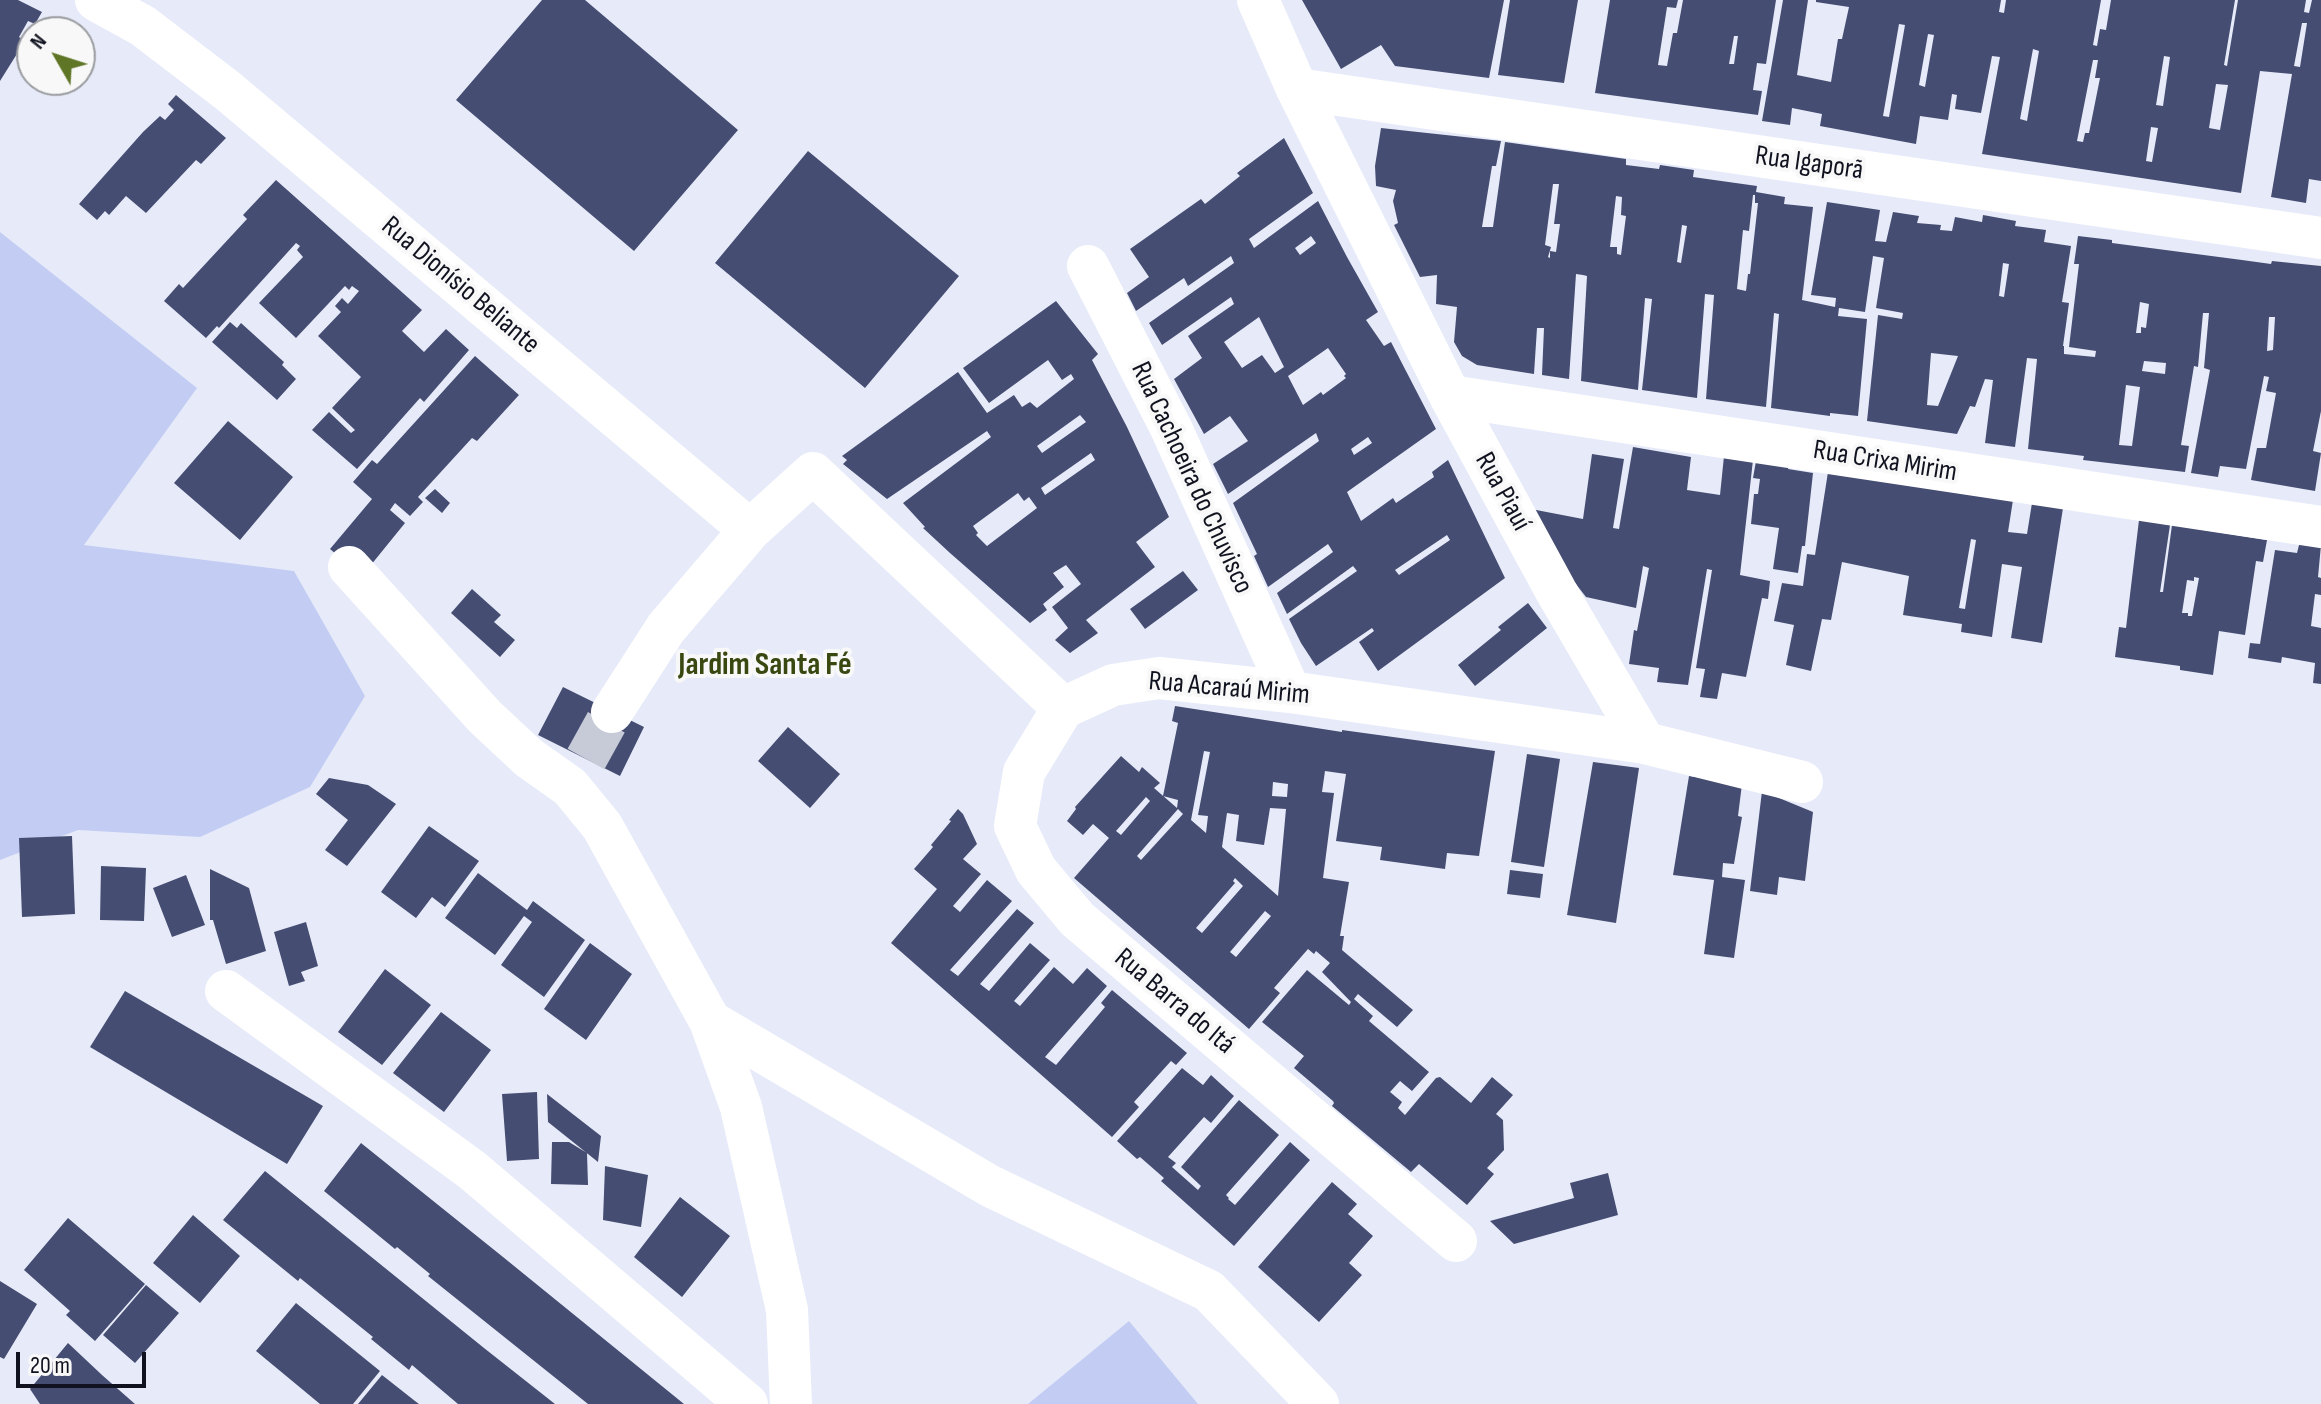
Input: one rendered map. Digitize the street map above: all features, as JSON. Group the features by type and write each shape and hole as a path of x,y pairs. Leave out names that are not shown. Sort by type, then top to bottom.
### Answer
{"street":[{"name":"Rua Dionísio Beliante","path":"96,0 143,26 228,91 750,530"},
{"name":"Rua Piauí","path":"1258,0 1297,89 1450,396 1556,591 1645,743"},
{"name":"Rua Igaporã","path":"1297,89 2321,238"},
{"name":"Rua Cachoeira do Chuvisco","path":"1088,266 1171,428 1290,692"},
{"name":"Rua Crixa Mirim","path":"1450,396 2321,527"},
{"path":"612,712 666,628 750,530 813,473 1063,708"},
{"path":"349,567 485,717 529,758 578,773 602,826 710,1021 741,1107 787,1310 791,1404"},
{"name":"Rua Acaraú Mirim","path":"1063,708 1113,685 1159,678 1290,692 1645,743"},
{"name":"Rua Barra do Itá","path":"1063,708 1024,772 1015,826 1036,870 1077,919 1456,1241"},
{"path":"1645,743 1802,782"},
{"path":"226,991 472,1170 747,1404"},
{"path":"710,1021 990,1186 1209,1291 1318,1404"}],"shaded area":[{"path":"0,232 197,388 84,545 294,571 365,696 310,787 200,837 78,830 0,860"},
{"path":"1129,1321 1198,1404 1028,1404"}],"building":[{"path":"0,0 18,0 42,12 40,16 16,16 16,55 0,81"},
{"path":"542,0 585,0 738,130 634,251 456,100"},
{"path":"1302,0 1504,0 1489,78 1395,66 1381,45 1341,69"},
{"path":"1510,0 1578,0 1564,83 1498,75"},
{"path":"1610,0 1678,0 1676,8 1667,7 1658,65 1667,66 1683,0 1776,0 1766,64 1757,63 1753,90 1762,91 1758,115 1595,93","holes":["1734,36 1738,36 1734,64 1729,64"]},
{"path":"1783,0 1808,0 1797,75 1831,82 1838,39 1842,39 1849,7 1816,0 2001,0 1999,12 2004,13 2006,0 2101,0 2093,45 2097,46 2100,29 2106,30 2111,0 2235,0 2224,65 2227,66 2238,0 2306,0 2304,12 2309,13 2312,0 2321,0 2321,181 2309,179 2306,203 2271,197 2292,74 2260,71 2241,193 1982,154 2000,57 1992,56 1981,113 1955,109 1957,95 1952,94 1948,120 1920,116 1916,144 1820,126 1822,114 1792,108 1790,125 1762,121","holes":["2302,23 2307,23 2300,67 2294,66","1899,24 1905,25 1889,117 1883,116","1928,34 1934,35 1925,87 1919,85","2033,49 2039,51 2027,121 2020,119","2164,56 2170,57 2163,106 2156,105","2093,60 2098,60 2095,78 2100,78 2089,133 2085,133 2083,142 2077,141","2216,84 2228,85 2220,130 2209,128","2151,127 2158,128 2152,162 2146,161"]},
{"path":"176,95 226,138 201,164 196,160 146,213 126,196 109,215 105,211 97,220 79,204 143,132 160,116 165,120 174,110 168,104"},
{"path":"1381,128 1501,141 1496,166 1492,166 1482,227 1493,227 1505,142 1626,159 1626,165 1659,169 1660,165 1694,170 1693,177 1757,186 1756,192 1785,197 1784,204 1813,207 1802,300 1835,307 1836,298 1811,295 1827,202 1880,210 1875,241 1886,242 1893,212 1919,216 1917,223 1941,225 1940,230 1952,231 1955,217 1982,222 1983,215 2016,221 2015,226 2046,230 2044,242 2071,246 2062,302 2069,303 2064,354 2095,357 2096,351 2069,347 2079,264 2074,264 2078,236 2271,264 2272,261 2321,266 2321,411 2313,451 2321,453 2315,491 2251,480 2257,448 2266,448 2276,393 2266,391 2269,377 2264,376 2246,469 2220,466 2218,477 2191,473 2210,370 2204,368 2209,313 2203,313 2198,367 2194,366 2181,445 2189,446 2185,472 2083,460 2084,456 2028,449 2037,359 2027,358 2015,447 1985,443 1993,380 1985,379 1975,407 1970,406 1957,434 1867,421 1878,315 1902,319 1903,313 1876,308 1884,258 1873,256 1865,312 1839,308 1838,316 1867,319 1858,416 1830,413 1830,416 1771,408 1779,314 1774,313 1766,407 1706,399 1714,295 1705,294 1697,398 1642,390 1652,299 1645,298 1638,390 1581,381 1587,276 1576,274 1569,379 1542,375 1544,328 1537,328 1534,374 1477,365 1462,356 1454,342 1457,307 1436,304 1437,275 1420,277 1394,225 1398,223 1393,201 1396,190 1376,186 1375,166","holes":["1553,184 1559,184 1554,224 1560,224 1556,252 1550,251 1550,258 1548,257 1551,247 1545,245","1755,195 1755,203 1758,203 1746,291 1737,289 1743,230 1749,231","1616,196 1622,197 1621,215 1626,216 1621,255 1617,254 1617,247 1610,247","1682,225 1687,226 1681,263 1677,262","2003,263 2009,264 2004,297 1999,296","2140,302 2149,304 2146,328 2141,327 2141,333 2136,333","2269,317 2275,317 2273,350 2267,351","1931,353 1958,356 1938,406 1927,405","2144,361 2166,363 2165,374 2142,371","2126,385 2140,387 2132,446 2119,445"]},
{"path":"1284,138 1313,193 1249,239 1254,248 1318,201 1378,312 1366,320 1384,346 1391,342 1436,429 1347,492 1361,521 1393,498 1396,503 1434,477 1432,472 1448,460 1505,578 1378,671 1359,642 1374,631 1372,628 1316,666 1289,619 1357,571 1353,566 1287,614 1277,593 1333,552 1328,544 1268,587 1254,556 1257,554 1233,503 1319,441 1316,433 1228,494 1213,464 1248,441 1230,416 1204,434 1174,379 1202,358 1188,336 1234,304 1231,297 1162,345 1149,323 1234,263 1231,256 1188,286 1184,278 1136,311 1127,293 1149,277 1130,249 1201,199 1205,204 1240,176 1237,173","holes":["1311,236 1316,243 1300,255 1295,248","1259,317 1284,367 1275,373 1262,355 1242,368 1224,342","1328,348 1346,374 1346,378 1323,395 1321,392 1303,405 1288,376","1368,437 1372,443 1354,455 1351,449","1447,535 1450,540 1399,575 1395,570"]},
{"path":"808,151 959,276 865,388 715,263"},
{"path":"276,180 422,310 402,331 424,352 446,329 469,350 424,402 420,398 357,469 312,430 329,412 351,433 355,430 332,408 361,377 318,336 341,312 335,306 342,298 348,304 359,291 352,286 349,290 345,286 296,338 259,303 303,257 296,243 219,328 217,326 206,338 164,301 179,284 183,288 247,219 243,215"},
{"path":"1056,301 1098,354 1092,360 1169,517 1136,542 1155,567 1086,620 1098,633 1070,653 1055,640 1068,628 1052,607 1081,584 1066,565 1053,573 1064,587 1043,604 1047,610 1030,623 923,528 903,503 991,437 987,431 887,499 843,464 847,460 842,456 958,372 987,413 1014,395 1022,407 1030,402 1037,408 1074,379 1071,374 1062,380 1048,360 989,403 963,368","holes":["1080,415 1086,422 1042,453 1037,446","1091,453 1095,460 1045,495 1041,488","1018,493 1024,501 1029,497 1037,508 987,546 976,535 978,533 973,526"]},
{"path":"230,322 237,328 241,323 284,362 282,365 296,379 277,400 212,342"},
{"path":"475,356 519,395 477,441 472,438 418,497 423,502 410,516 395,503 390,510 405,523 362,576 330,549 372,499 353,482 372,460 377,464"},
{"path":"228,421 293,477 240,540 174,483"},
{"path":"1633,447 1691,457 1687,490 1720,495 1724,456 1753,460 1740,575 1770,581 1768,599 1762,598 1746,677 1722,673 1717,699 1700,697 1705,669 1696,668 1712,570 1707,569 1688,685 1657,682 1659,668 1629,664 1649,568 1643,566 1636,608 1586,597 1561,565 1531,509 1583,519 1592,454 1624,459 1613,528 1619,529"},
{"path":"1756,461 1813,473 1805,546 1802,546 1798,573 1773,569 1779,528 1751,524 1754,494 1758,494 1760,479 1753,478"},
{"path":"1828,472 2013,500 2008,532 2027,534 2032,503 2063,508 2042,643 2011,638 2022,567 2002,564 1992,637 1961,632 1962,624 1903,615 1909,576 1842,562 1831,620 1822,619 1811,671 1786,665 1794,625 1774,621 1782,583 1803,586 1807,554 1815,555","holes":["1971,539 1976,540 1965,609 1959,608"]},
{"path":"435,489 450,503 442,513 425,498"},
{"path":"2139,520 2170,525 2160,592 2163,592 2172,525 2267,540 2263,562 2256,561 2245,635 2219,631 2213,675 2180,670 2180,666 2115,657 2119,627 2126,628","holes":["2199,578 2192,616 2188,616 2188,613 2182,613 2187,580"]},
{"path":"2300,541 2321,545 2318,577 2321,578 2321,595 2315,594 2311,626 2321,628 2321,684 2313,683 2315,663 2282,657 2281,663 2248,658 2250,643 2260,644 2275,550 2297,553"},
{"path":"1183,571 1198,590 1145,629 1130,609"},
{"path":"472,589 501,615 494,622 515,640 500,657 451,613"},
{"path":"1528,603 1547,628 1475,686 1458,665"},
{"path":"563,687 644,727 620,776 538,735"},
{"path":"1175,706 1342,732 1495,751 1479,856 1447,853 1445,869 1380,860 1382,847 1336,841 1346,774 1325,771 1322,792 1334,793 1323,878 1349,882 1340,936 1344,936 1342,950 1413,1010 1397,1027 1358,994 1354,999 1373,1016 1369,1021 1429,1072 1412,1091 1400,1081 1390,1092 1402,1102 1398,1108 1405,1115 1440,1077 1471,1103 1492,1077 1513,1095 1496,1114 1503,1120 1504,1150 1487,1168 1494,1174 1467,1205 1419,1164 1411,1172 1332,1106 1333,1101 1294,1068 1304,1056 1262,1022 1307,970 1349,1005 1351,1002 1322,972 1330,963 1316,951 1314,954 1308,949 1274,988 1280,993 1249,1029 1074,878 1109,838 1093,824 1083,835 1067,821 1075,807 1121,756 1139,772 1142,767 1160,783 1154,788 1163,796 1178,723 1172,721","holes":["1204,751 1210,752 1198,815 1208,816 1206,833 1191,820","1273,782 1288,784 1287,797 1272,796","1163,796 1178,800 1177,808","1146,797 1150,801 1121,835 1116,831","1270,808 1286,809 1278,896 1222,847 1227,813 1239,815 1236,841 1264,845","1178,809 1183,814 1141,860 1137,856","1235,878 1243,886 1202,933 1196,928 1235,883","1265,911 1271,916 1236,957 1230,952"]},
{"path":"788,727 840,774 810,808 758,761"},
{"path":"1527,754 1560,759 1544,867 1511,862"},
{"path":"1593,762 1639,768 1616,923 1567,915"},
{"path":"1689,776 1742,784 1738,816 1742,817 1734,864 1723,863 1722,877 1745,880 1734,958 1704,954 1714,880 1673,875"},
{"path":"329,778 368,785 396,804 347,866 325,850 348,820 316,794"},
{"path":"1762,791 1813,812 1805,881 1779,877 1777,895 1750,891"},
{"path":"958,809 977,844 963,859 981,874 953,906 960,912 987,880 1012,901 950,970 958,976 1017,909 1034,923 980,984 989,991 1030,943 1050,960 1014,1001 1020,1006 1054,967 1073,984 1087,968 1107,986 1045,1057 1056,1065 1105,1007 1101,1003 1112,990 1187,1053 1176,1065 1171,1061 1134,1102 1139,1107 1112,1137 891,943 937,889 914,869"},
{"path":"429,826 479,861 445,907 432,897 416,918 381,892"},
{"path":"72,836 75,914 22,917 19,838"},
{"path":"101,866 146,868 144,921 100,920"},
{"path":"210,869 249,888 266,951 226,964 213,920 210,920"},
{"path":"1510,870 1543,874 1540,898 1507,894"},
{"path":"478,873 527,910 533,901 585,940 544,997 501,965 532,922 524,916 495,955 445,918"},
{"path":"186,875 205,925 172,937 153,888"},
{"path":"306,922 318,966 301,972 305,981 289,986 274,932"},
{"path":"590,943 632,974 586,1040 544,1009"},
{"path":"385,969 431,1005 382,1065 338,1032"},
{"path":"125,991 323,1106 287,1164 90,1047"},
{"path":"441,1012 491,1050 444,1112 393,1073"},
{"path":"1182,1068 1203,1085 1211,1075 1234,1096 1211,1123 1204,1117 1168,1157 1176,1163 1172,1167 1198,1190 1201,1186 1181,1167 1239,1100 1279,1135 1226,1195 1235,1205 1290,1142 1310,1160 1234,1246 1161,1181 1164,1178 1117,1141"},
{"path":"537,1092 539,1159 507,1161 502,1094"},
{"path":"547,1094 601,1136 598,1162 548,1122"},
{"path":"552,1142 569,1142 587,1153 588,1185 551,1184"},
{"path":"361,1143 684,1404 588,1404 428,1276 430,1274 397,1247 395,1249 324,1191"},
{"path":"605,1166 648,1175 641,1227 603,1220"},
{"path":"265,1171 555,1404 458,1404 412,1365 409,1370 300,1278 298,1281 223,1220"},
{"path":"1608,1173 1618,1215 1514,1244 1490,1221 1574,1198 1570,1183"},
{"path":"1332,1182 1357,1204 1348,1214 1373,1236 1349,1263 1362,1275 1319,1322 1258,1267"},
{"path":"680,1197 730,1236 682,1297 634,1257"},
{"path":"193,1215 240,1256 200,1303 153,1263"},
{"path":"68,1218 145,1284 95,1341 66,1315 70,1311 24,1270"},
{"path":"0,1281 37,1304 4,1359 0,1357"},
{"path":"146,1285 179,1313 135,1363 103,1335"},
{"path":"296,1303 380,1371 353,1404 320,1404 256,1351"},
{"path":"68,1343 135,1404 40,1404 30,1389"},
{"path":"382,1375 415,1401 419,1404 358,1404"}],"tunnel":[{"path":"586,759 612,712"}],"district":[{"name":"Jardim Santa Fé","path":"765,666"}]}
